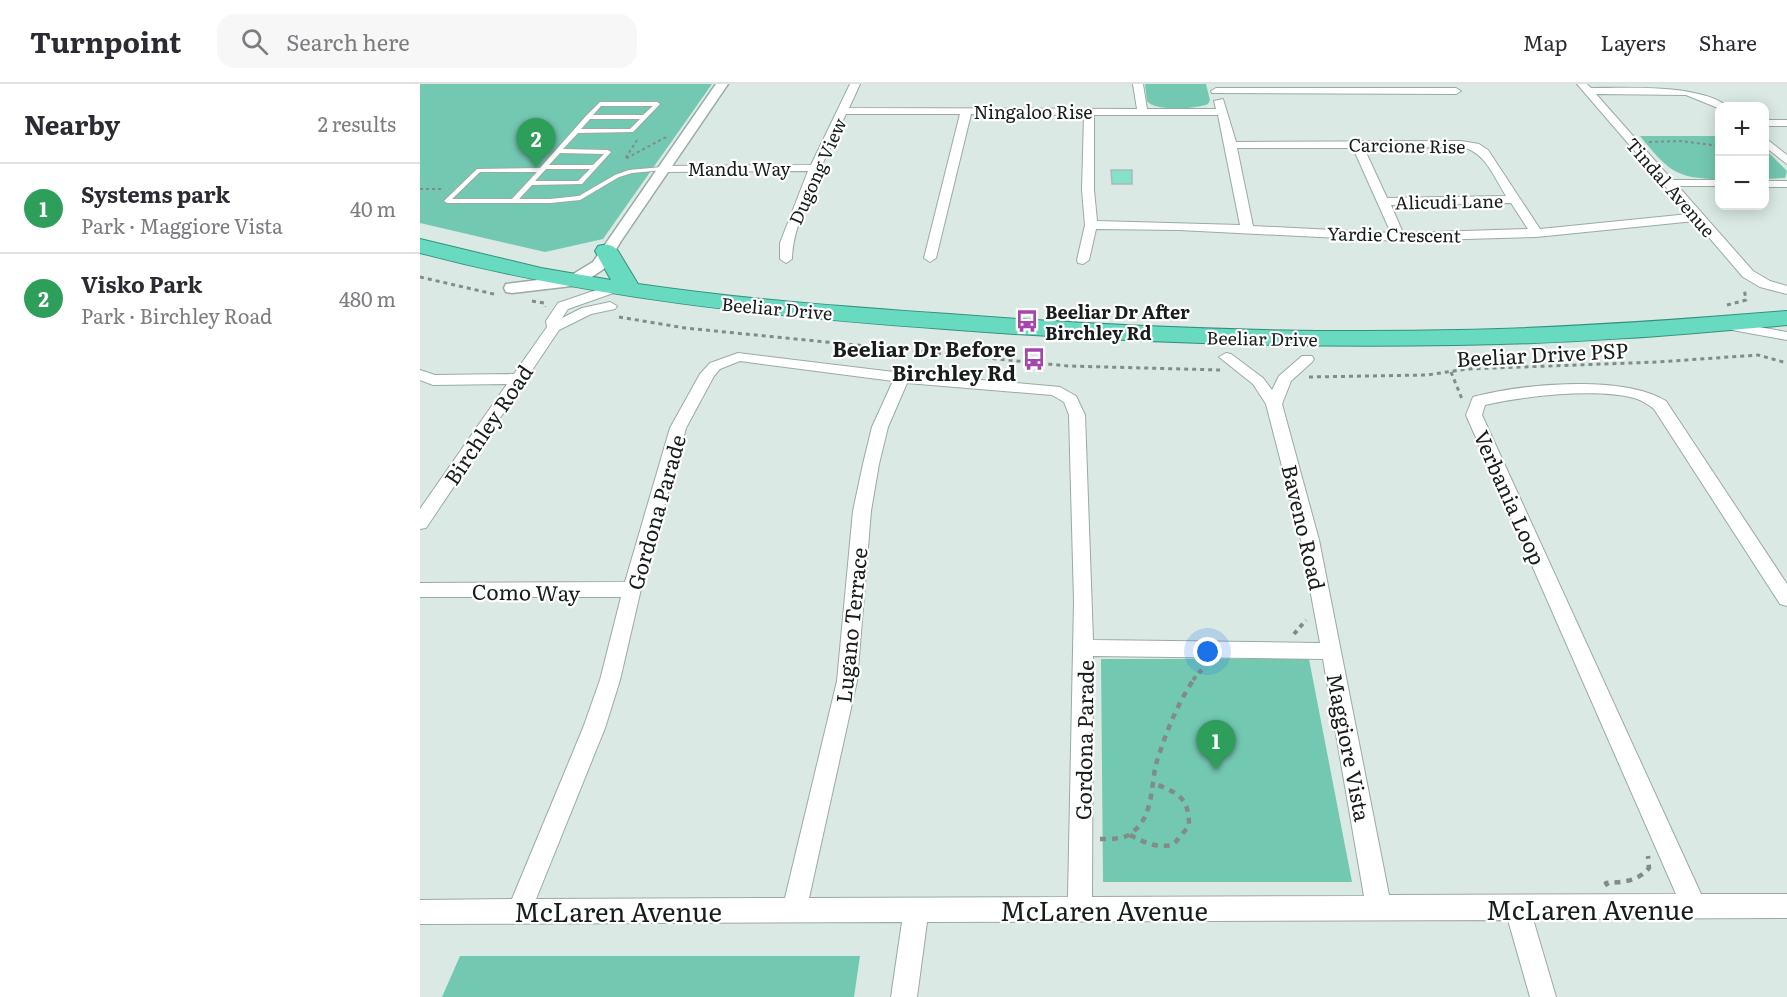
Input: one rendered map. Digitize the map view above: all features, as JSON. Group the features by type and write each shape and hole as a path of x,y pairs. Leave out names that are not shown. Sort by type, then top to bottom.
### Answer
{"highway":[{"name":"Beeliar Drive","path":"420,246 516,289"},
{"path":"606,251 615,261 618,300"},
{"path":"420,259 448,268 455,275"},
{"name":"Beeliar Drive","path":"420,266 516,289 575,290 685,317 1225,364 1307,368 1444,359 1578,354 1787,338"},
{"path":"684,299 702,307 818,321 822,323 817,330"},
{"name":"Beeliar Drive","path":"618,300 684,299 1026,328 1274,339 1509,337 1725,315 1787,318"}],"street":[{"name":"Birchley Road","path":"554,327 553,321 558,311 599,266 606,251 662,168 722,84"},
{"name":"Dugong View","path":"786,259 786,243 815,168 855,84"},
{"path":"1138,84 1142,111"},
{"path":"1247,228 1231,145 1215,87 1456,91"},
{"path":"1585,87 1686,92 1715,103"},
{"name":"Tindal Avenue","path":"1585,87 1748,274 1765,284 1787,290"},
{"name":"Ningaloo Rise","path":"843,111 1223,112"},
{"path":"1083,260 1091,225 1088,190 1089,111"},
{"path":"930,258 966,112"},
{"path":"1769,123 1787,123"},
{"path":"1357,144 1399,237"},
{"name":"Carcione Rise","path":"1231,145 1461,144 1475,146 1484,152 1536,233"},
{"path":"1769,145 1787,161"},
{"name":"Mandu Way","path":"662,168 815,168"},
{"path":"1667,183 1715,183"},
{"path":"1769,183 1787,184"},
{"name":"Alicudi Lane","path":"1383,202 1514,199"},
{"name":"Yardie Crescent","path":"1091,225 1247,228 1399,237 1536,233 1696,217"},
{"name":"Birchley Road","path":"516,289 576,267 606,251"},
{"name":"Birchley Road","path":"420,523 554,327 587,311 618,300"},
{"path":"1725,315 1787,338"},
{"name":"Gordona Parade","path":"519,911 594,728 610,680 632,589 678,429 708,374 715,366 738,357 902,378 1037,387 1055,390 1071,399 1077,415 1084,648 1080,909"},
{"name":"Baveno Road","path":"1225,364 1258,381 1274,404 1310,540 1332,651"},
{"path":"1274,404 1284,379 1307,368"},
{"path":"420,375 433,380 516,380"},
{"name":"Lugano Terrace","path":"794,910 848,681 862,512 871,464 880,427 902,378"},
{"name":"Verbania Loop","path":"1695,908 1474,415 1478,401 1501,395 1607,390 1640,394 1660,405 1787,599"},
{"name":"Como Way","path":"420,590 590,591 632,589"},
{"name":"Maggiore Vista","path":"1084,648 1332,651 1379,909"},
{"name":"McLaren Avenue","path":"420,912 1518,909 1787,906"},
{"path":"1518,909 1543,997"},
{"path":"904,997 916,910"}],"lane":[{"path":"514,201 543,169 558,151 600,104 657,104 631,131 576,131"},
{"path":"588,117 644,117"},
{"path":"530,183 580,183 608,152 558,151"},
{"path":"595,167 479,170 447,201 561,201 580,198 624,173 662,168"}],"path":[{"path":"1634,143 1681,141 1715,145"},
{"path":"420,277 516,289 544,303 546,310"},
{"path":"1725,315 1746,300 1743,280"},
{"path":"618,300 685,328 1068,366 1225,364"},
{"name":"Beeliar Drive PSP","path":"1307,368 1427,375 1467,369 1658,362 1758,355 1787,363"},
{"path":"1130,835 1151,847 1167,846 1173,845 1190,826 1186,800 1176,792 1153,783"}],"green space":[{"path":"420,84 712,84 603,239 545,252 420,223"},
{"path":"1145,84 1206,84 1210,100 1208,104 1195,107 1176,109 1158,107 1147,101"},
{"path":"1640,136 1715,136 1715,179 1682,174 1673,170"},
{"path":"1769,153 1787,171 1785,178 1769,179"},
{"path":"1101,659 1309,659 1352,882 1103,882"},
{"path":"460,956 860,956 854,997 442,997"}],"building":[{"path":"1111,170 1132,170 1132,184 1112,184"}],"place":[{"name":"Visko Park","path":"536,168"},
{"name":"Beeliar Dr After Birchley Rd","path":"1027,321"},
{"name":"Beeliar Dr Before Birchley Rd","path":"1034,359"},
{"name":"Systems park","path":"1216,770"}]}
